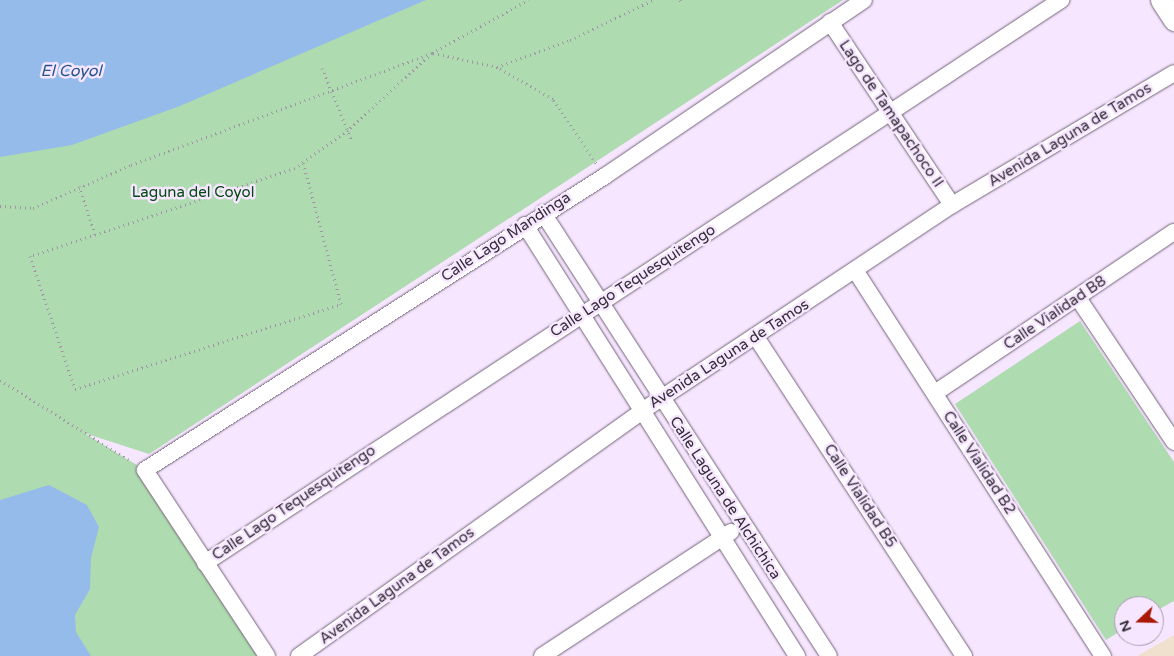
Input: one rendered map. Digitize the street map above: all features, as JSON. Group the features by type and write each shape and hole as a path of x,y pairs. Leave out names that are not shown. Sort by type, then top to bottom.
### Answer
{"street":[{"name":"Calle Lago Mandinga","path":"145,470 543,213 604,176 864,0"},
{"name":"Calle Lago Tequesquitengo","path":"205,563 600,301 893,114 1061,0"},
{"path":"1161,0 1174,20"},
{"name":"Lago de Tamapachoco II","path":"830,22 952,205"},
{"name":"Avenida Laguna de Tamos","path":"299,656 642,411 952,205 1174,73"},
{"name":"Calle Laguna de Alchichica","path":"543,213 741,524 829,656"},
{"name":"Calle Laguna de Alchichica","path":"525,225 796,656"},
{"name":"Calle Vialidad B8","path":"935,393 1174,232"},
{"name":"Calle Vialidad B2","path":"855,270 1104,656"},
{"path":"1078,298 1174,442"},
{"name":"Calle Vialidad B5","path":"756,337 964,656"},
{"path":"145,470 267,656"},
{"path":"542,656 722,539 741,524"}],"path":[{"path":"0,206 33,208 80,186 432,53 528,0"},
{"path":"497,67 570,40 653,0"},
{"path":"432,53 497,67 553,99 604,176"},
{"path":"303,162 341,304 75,389 30,256 303,162 348,130 432,53"},
{"path":"322,68 352,141"},
{"path":"80,186 96,234"},
{"path":"0,380 145,470"}],"shaded area":[{"path":"1174,635 1174,656 1137,656 1155,646 1164,646 1164,641"}],"green space":[{"name":"Laguna del Coyol","path":"0,0 843,0 149,454 84,433 145,470 267,656 0,656"},
{"path":"1080,321 1174,462 1174,601 1164,606 1164,596 1114,596 1114,635 1106,640 955,404"}],"water":[{"name":"El Coyol","path":"0,0 426,0 180,106 72,145 0,157"},
{"path":"49,485 87,505 99,527 91,558 90,589 75,615 76,632 91,656 0,656 0,500"}]}
